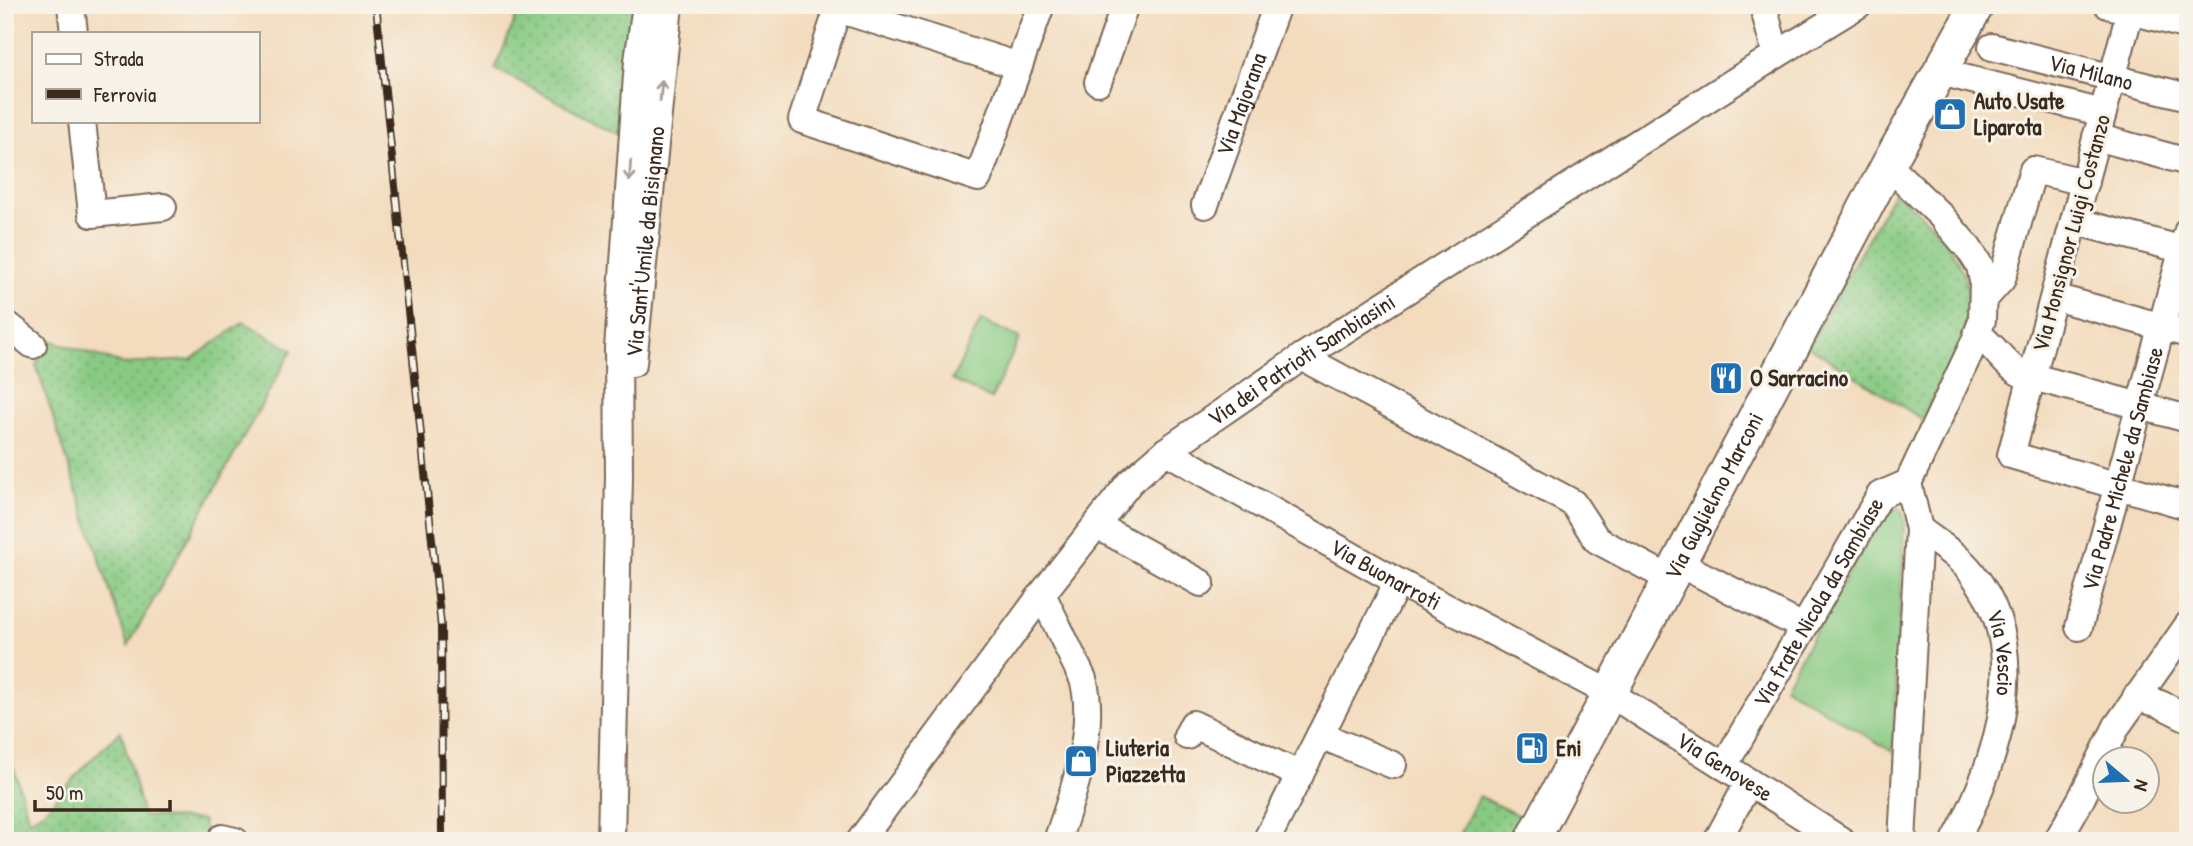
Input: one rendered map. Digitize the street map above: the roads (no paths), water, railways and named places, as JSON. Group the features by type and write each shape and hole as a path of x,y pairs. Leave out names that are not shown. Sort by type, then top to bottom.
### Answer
{"main road":[{"name":"Via Guglielmo Marconi","path":"1532,841 1888,165 1977,5"}],"street":[{"path":"71,5 74,32"},
{"name":"Via Sant'Umile da Bisignano","path":"611,841 620,476 618,349 634,102 646,5"},
{"name":"Via Sant'Umile da Bisignano","path":"620,476 641,303 669,5"},
{"path":"1019,66 838,7 802,120 978,178 1019,66 1041,5"},
{"path":"1098,82 1125,5"},
{"name":"Via Majorana","path":"1205,205 1277,5"},
{"path":"1763,5 1776,55"},
{"name":"Via dei Patrioti Sambiasini","path":"860,841 1042,594 1130,482 1166,451 1302,357 1858,5"},
{"path":"2119,9 2188,26"},
{"name":"Via Monsignor Luigi Costanzo","path":"2118,486 2011,455 2112,78 2119,9"},
{"name":"Via Milano","path":"1992,47 2188,97"},
{"path":"1940,72 2100,125 2188,162"},
{"path":"82,122 92,214 163,207"},
{"name":"Via frate Nicola da Sambiase","path":"1724,766 1880,495 1908,484 1982,320 1984,299 1980,266 1942,217 1888,165"},
{"path":"1984,299 2002,279 2033,170 2085,182"},
{"path":"2074,220 2186,243"},
{"name":"Via Padre Michele da Sambiase","path":"2079,627 2186,243"},
{"path":"2054,297 2188,334"},
{"path":"5,323 33,345"},
{"path":"1977,334 2005,364 2022,374 2188,419"},
{"path":"1302,357 1573,503 1597,540 1803,627"},
{"name":"Via Buonarroti","path":"1166,451 1398,582 1609,693"},
{"path":"1902,841 1919,529 1908,484"},
{"path":"2118,486 2188,506"},
{"path":"1098,526 1201,583"},
{"name":"Via Vescio","path":"1919,529 1953,554 1984,590 1994,611 2004,652 2005,695 1998,735 1977,797 1955,841"},
{"path":"1276,837 1300,775 1398,582"},
{"path":"1042,594 1083,678 1089,712 1073,792 1057,841"},
{"path":"2057,841 2117,726 2188,625"},
{"name":"Via Genovese","path":"1609,693 1842,841"},
{"path":"2136,696 2188,718"},
{"path":"1187,736 1193,724 1300,775"},
{"path":"1320,735 1393,765"},
{"path":"1717,841 1749,782"},
{"path":"221,841 222,838 229,838 235,841"}],"railway":[{"path":"376,5 441,626 442,841"}],"place":[{"name":"Auto Usate Liparota","path":"1950,114"},
{"name":"O Sarracino","path":"1726,378"},
{"name":"Eni","path":"1532,748"},
{"name":"Liuteria Piazzetta","path":"1081,761"}]}
